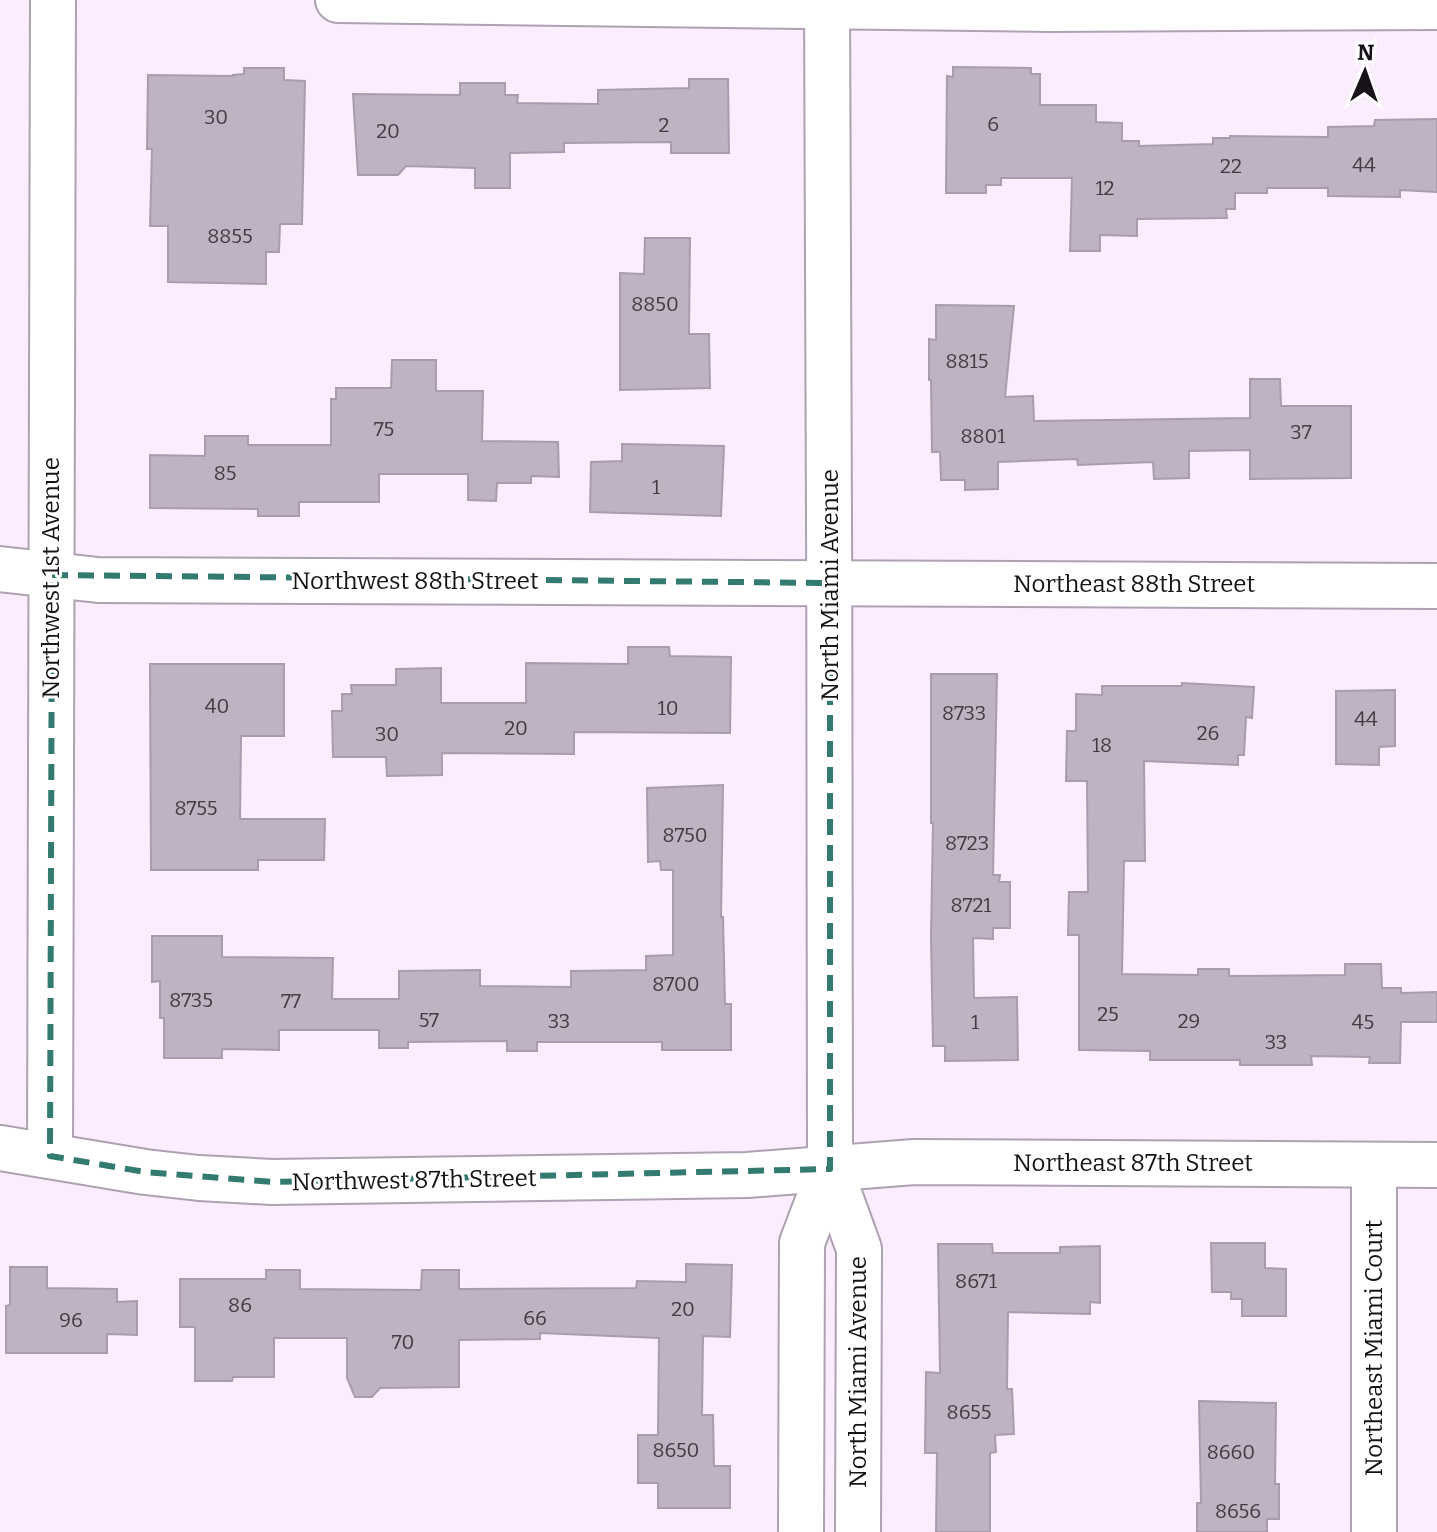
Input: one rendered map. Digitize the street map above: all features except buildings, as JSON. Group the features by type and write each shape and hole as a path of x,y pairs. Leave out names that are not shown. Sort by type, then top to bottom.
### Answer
{"street":[{"name":"Northwest 1st Avenue","path":"50,1156 53,0"},
{"path":"338,0 1437,7"},
{"name":"North Miami Avenue","path":"827,3 830,1169 859,1249 858,1532"},
{"name":"Northwest 88th Street","path":"0,569 98,580 830,583"},
{"name":"Northeast 88th Street","path":"830,583 1437,586"},
{"name":"Northwest 87th Street","path":"0,1148 145,1172 272,1182 747,1175 830,1169"},
{"name":"Northeast 87th Street","path":"830,1169 914,1162 1437,1165"},
{"name":"Northeast Miami Court","path":"1374,1165 1374,1532"},
{"name":"North Miami Avenue","path":"801,1532 802,1243 830,1169"}],"highlighted area":[{"path":"52,575 830,583 830,1169 272,1182 145,1172 50,1156"}]}
